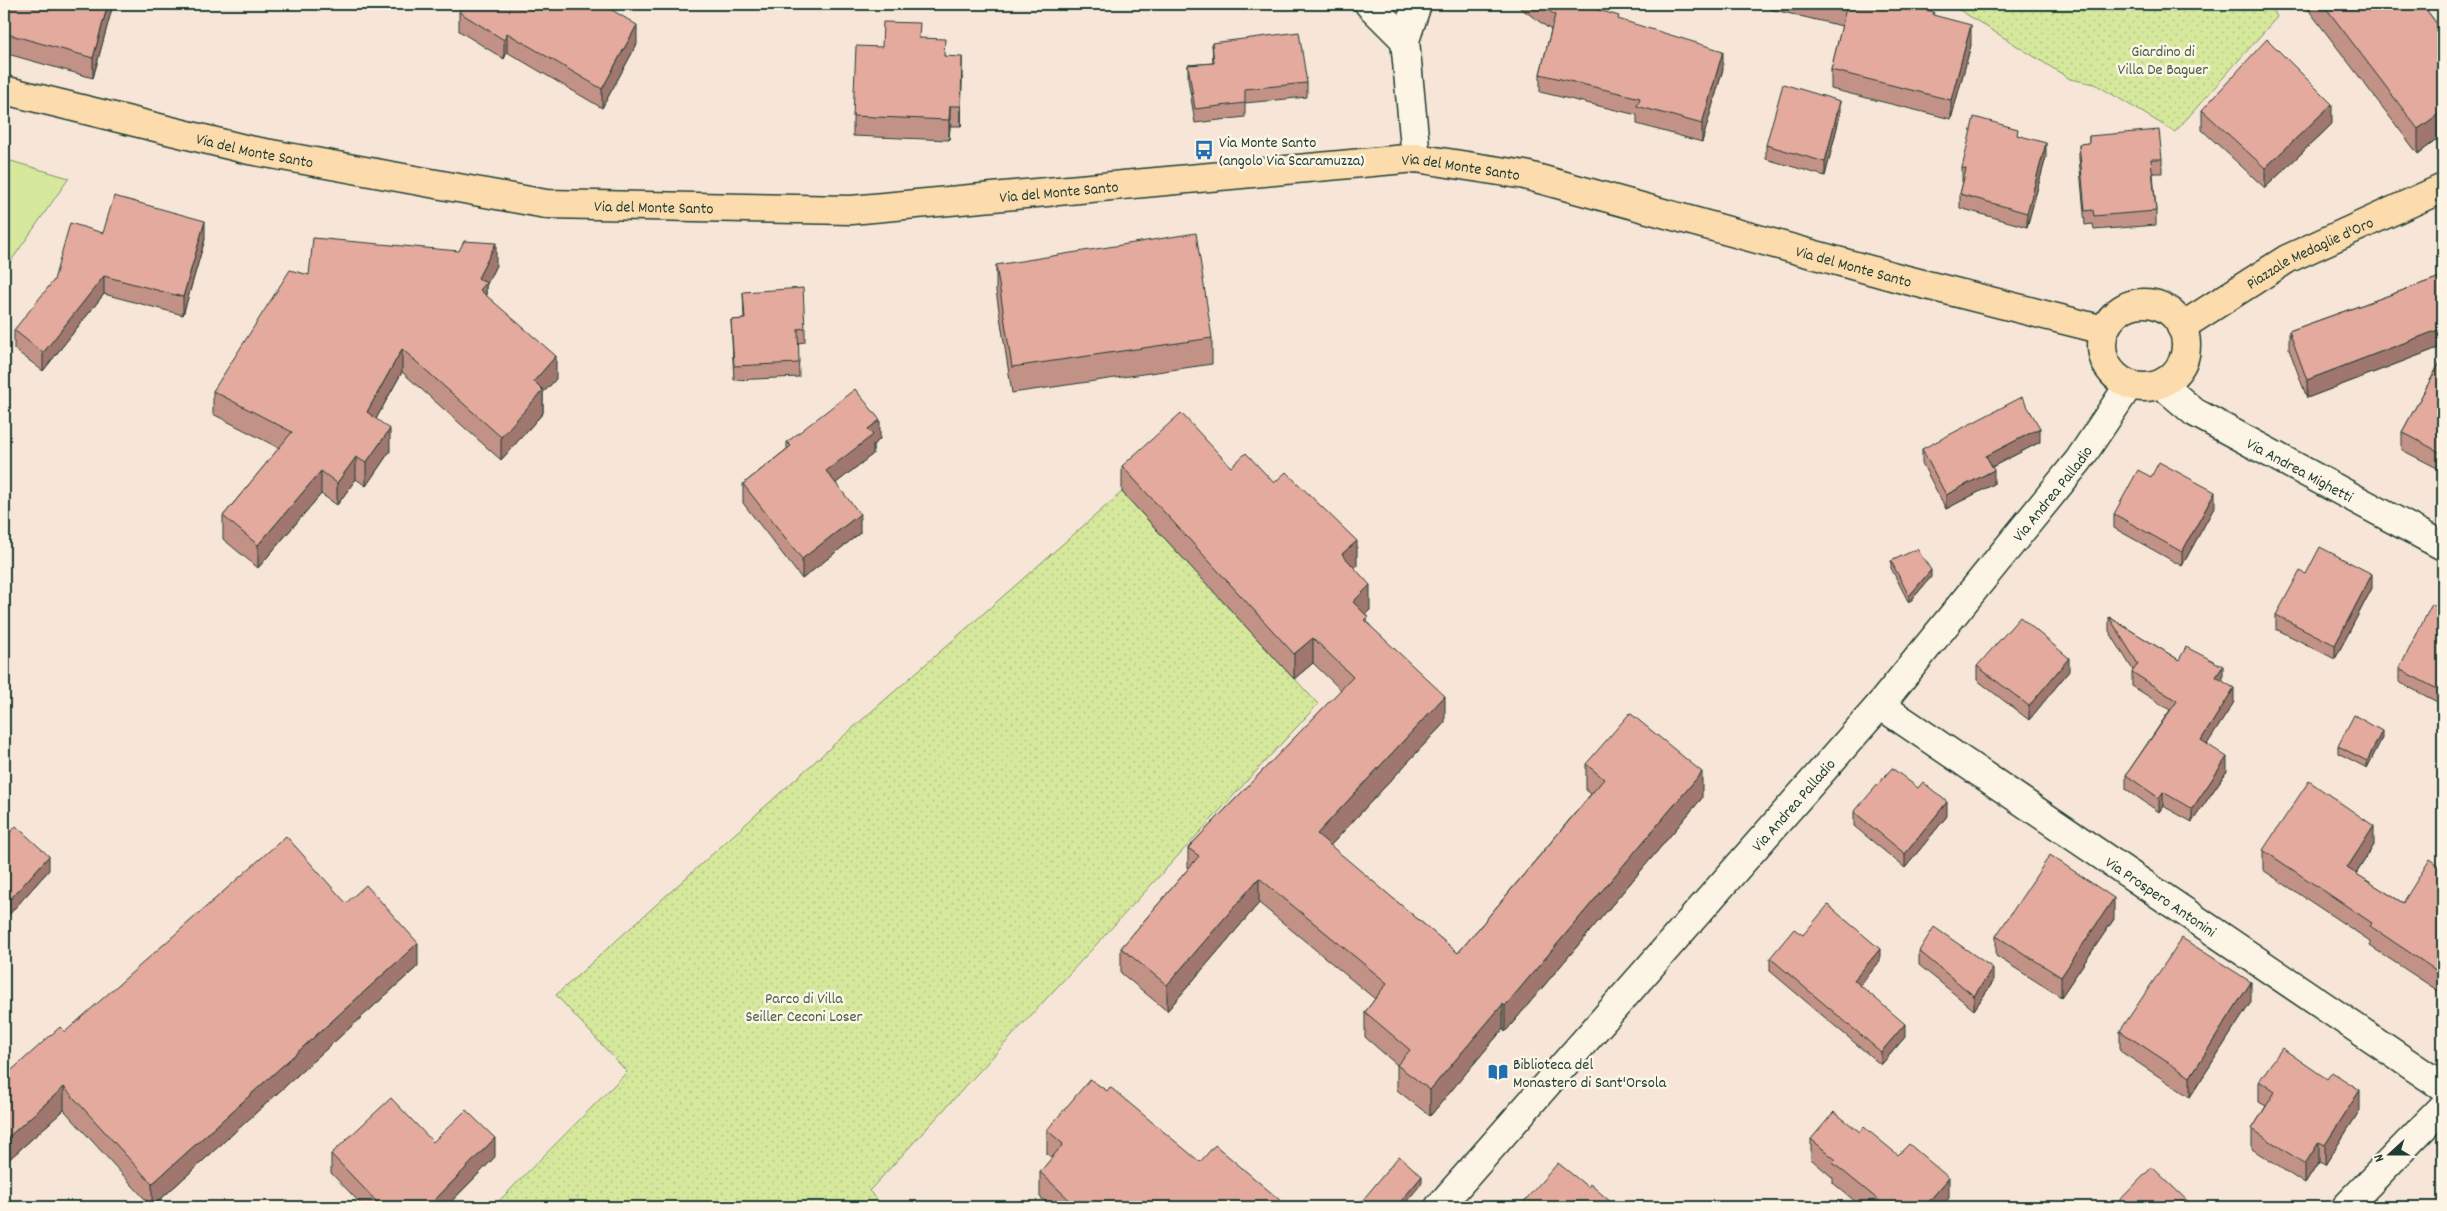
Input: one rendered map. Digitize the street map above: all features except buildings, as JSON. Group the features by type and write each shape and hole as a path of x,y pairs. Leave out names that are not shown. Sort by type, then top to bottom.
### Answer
{"main road":[{"name":"Via del Monte Santo","path":"4,90 249,150 546,204 851,210 1416,158 1525,175 1899,278 2104,330"},
{"name":"Piazzale Medaglie d'Oro","path":"2181,327 2287,259 2443,188"},
{"path":"2144,303 2157,305 2172,314 2181,327 2187,343 2184,359 2175,374 2162,384 2146,387 2129,385 2115,378 2105,364 2101,346 2104,330 2112,316 2125,307 2144,303"}],"street":[{"path":"1370,4 1405,40"},
{"path":"1416,4 1405,40 1416,158"},
{"name":"Via Andrea Mighetti","path":"2162,384 2194,412 2443,546"},
{"name":"Via Andrea Palladio","path":"1439,1207 1880,705 2079,460 2129,385"},
{"name":"Via Prospero Antonini","path":"1880,705 2443,1087"},
{"path":"2346,1207 2443,1107"}],"green space":[{"name":"Giardino di Villa De Baguer","path":"1950,4 2271,4 2277,17 2175,132 2095,84 2070,79"},
{"path":"4,159 69,178 4,271"},
{"name":"Parco di Villa Seiller Ceconi Loser","path":"1122,492 1318,704 869,1191 885,1207 493,1207 627,1072 556,995 830,748"}],"place":[{"name":"Via Monte Santo (angolo Via Scaramuzza)","path":"1204,150"},
{"name":"Biblioteca del Monastero di Sant'Orsola","path":"1498,1072"}]}
